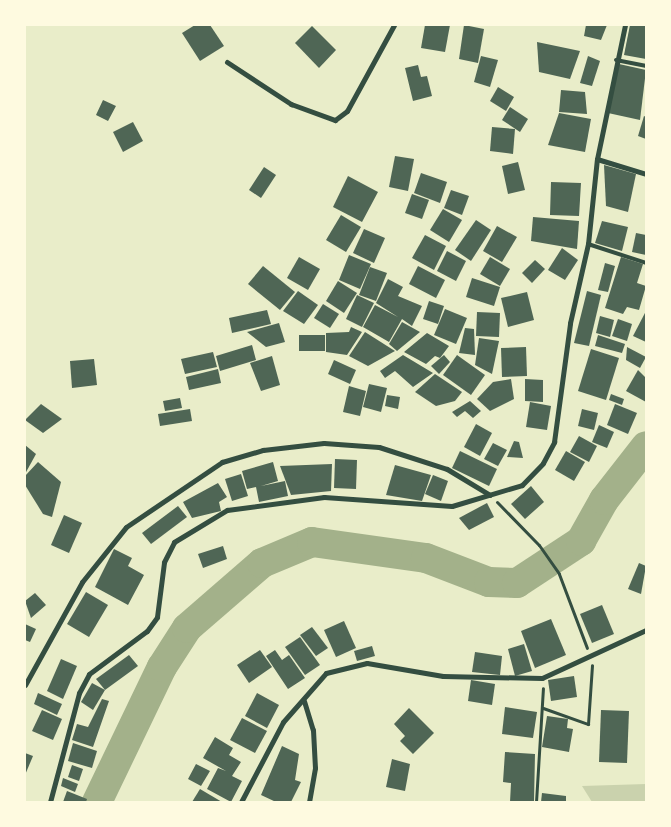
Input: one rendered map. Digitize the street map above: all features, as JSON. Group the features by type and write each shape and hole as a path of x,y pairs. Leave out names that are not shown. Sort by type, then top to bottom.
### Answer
{"street":[{"path":"227,62 291,104 335,120 347,111 394,25"},
{"path":"50,802 79,693 89,674 147,631 157,617 164,562 174,542 227,510 324,497 452,506 522,485 554,442 570,322 588,244 597,159 616,60 625,25"},
{"path":"597,159 646,174"},
{"path":"25,685 82,582 126,527 222,462 263,450 324,443 379,448 447,469 490,495"},
{"path":"241,802 283,722 304,701 326,673 367,662 443,676 542,678 646,630"},
{"path":"304,701 312,730 314,768 309,802"}],"lane":[{"path":"616,60 646,66"},
{"path":"588,244 646,263"}],"path":[{"path":"490,495 539,545 559,574 592,664 588,724 543,708"},
{"path":"536,802 543,708 542,678"}],"green space":[{"path":"646,784 646,802 592,802 582,786"}],"building":[{"path":"195,25 210,25 224,46 200,61 182,33"},
{"path":"425,25 450,25 445,52 421,48"},
{"path":"464,25 484,29 478,63 459,59"},
{"path":"586,25 607,25 601,40 584,36"},
{"path":"630,25 646,25 646,59 624,55"},
{"path":"312,26 336,50 319,68 295,43"},
{"path":"537,42 580,51 570,79 539,72"},
{"path":"481,56 498,60 490,87 474,82"},
{"path":"588,56 600,61 592,86 580,83"},
{"path":"619,64 646,70 640,120 608,113"},
{"path":"418,65 421,77 427,76 432,96 413,101 405,68"},
{"path":"498,87 514,97 506,111 490,101"},
{"path":"561,90 585,92 587,114 559,112"},
{"path":"103,100 116,106 108,121 96,115"},
{"path":"510,107 528,119 520,132 502,120"},
{"path":"559,113 591,119 585,152 548,145"},
{"path":"644,116 646,117 646,139 638,136"},
{"path":"133,122 143,141 123,152 113,132"},
{"path":"492,127 515,129 513,154 490,151"},
{"path":"395,156 414,159 408,191 389,187"},
{"path":"518,162 525,190 508,194 502,166"},
{"path":"604,165 636,174 628,212 606,206"},
{"path":"264,167 276,175 261,198 249,190"},
{"path":"421,173 447,182 440,203 414,193"},
{"path":"348,176 378,192 362,222 333,207"},
{"path":"551,182 581,183 579,216 550,215"},
{"path":"451,190 469,196 462,215 444,208"},
{"path":"412,194 429,200 422,219 405,213"},
{"path":"443,209 462,220 449,242 430,230"},
{"path":"341,215 361,227 346,252 326,240"},
{"path":"533,217 579,221 577,249 531,241"},
{"path":"476,220 491,230 471,261 455,250"},
{"path":"602,221 628,227 622,251 595,243"},
{"path":"497,226 517,237 502,262 483,251"},
{"path":"364,229 385,238 374,263 353,253"},
{"path":"636,233 646,235 646,255 632,252"},
{"path":"425,235 446,246 434,270 412,258"},
{"path":"562,248 578,260 565,280 548,270"},
{"path":"447,251 466,261 456,281 437,271"},
{"path":"349,255 371,264 360,289 339,280"},
{"path":"299,257 320,269 308,290 287,278"},
{"path":"490,257 510,269 500,286 480,274"},
{"path":"621,257 643,264 637,283 646,286 639,310 627,307 623,314 605,308"},
{"path":"535,260 545,269 532,283 522,273"},
{"path":"605,263 615,266 608,292 598,290"},
{"path":"263,266 295,292 280,310 248,284"},
{"path":"418,266 445,280 436,298 409,284"},
{"path":"370,267 387,273 376,301 359,295"},
{"path":"472,278 500,287 494,306 466,297"},
{"path":"388,279 403,287 398,296 422,306 412,326 402,319 389,342 363,327 375,305 398,317 376,303"},
{"path":"338,281 357,293 344,313 326,301"},
{"path":"298,291 318,305 304,324 283,311"},
{"path":"587,291 601,295 589,346 574,343"},
{"path":"527,292 534,320 508,327 501,298"},
{"path":"357,295 374,303 362,327 346,319"},
{"path":"429,301 444,306 438,324 423,319"},
{"path":"323,304 339,314 330,328 314,318"},
{"path":"445,309 467,318 456,344 434,335"},
{"path":"267,310 271,324 232,333 229,318"},
{"path":"646,311 646,342 633,336"},
{"path":"477,312 500,313 499,337 476,336"},
{"path":"600,316 614,320 610,337 596,333"},
{"path":"618,319 632,324 627,341 612,336"},
{"path":"402,322 420,332 397,351 389,344"},
{"path":"279,323 285,342 266,347 247,332"},
{"path":"351,327 362,332 347,355 326,352 326,333 349,332"},
{"path":"465,328 474,329 475,355 459,353"},
{"path":"365,332 395,351 368,366 349,356"},
{"path":"427,333 449,346 440,358 435,356 426,364 404,352"},
{"path":"299,335 325,335 325,351 299,351"},
{"path":"598,335 625,344 622,353 595,346"},
{"path":"479,338 499,341 492,374 475,365"},
{"path":"252,345 256,360 220,371 216,356"},
{"path":"526,347 527,376 502,377 501,348"},
{"path":"627,347 646,357 640,368 626,360"},
{"path":"591,349 619,358 606,400 578,391"},
{"path":"213,352 217,367 185,374 181,359"},
{"path":"403,355 433,373 413,387 395,371 385,378 380,371"},
{"path":"444,355 450,362 439,374 431,366"},
{"path":"457,355 485,375 471,395 443,375"},
{"path":"272,356 280,385 261,391 250,363"},
{"path":"94,359 97,385 72,388 70,361"},
{"path":"334,360 356,370 350,384 328,374"},
{"path":"218,369 221,383 189,390 186,377"},
{"path":"638,370 646,378 646,402 626,391"},
{"path":"435,374 462,392 455,401 436,406 415,392"},
{"path":"511,379 514,399 490,411 477,399 493,382"},
{"path":"525,379 543,380 543,402 525,401"},
{"path":"369,384 387,388 381,412 363,407"},
{"path":"349,386 366,391 360,416 343,412"},
{"path":"611,394 624,399 622,405 609,400"},
{"path":"387,395 400,397 398,409 385,406"},
{"path":"180,398 182,408 165,411 163,401"},
{"path":"470,401 481,411 473,418 465,411 457,417 452,412"},
{"path":"530,402 551,406 547,430 526,427"},
{"path":"41,404 62,419 43,433 25,420"},
{"path":"615,404 637,413 628,434 607,425"},
{"path":"190,409 192,421 160,426 158,414"},
{"path":"582,409 598,413 594,430 578,426"},
{"path":"476,424 492,433 480,456 464,447"},
{"path":"599,425 614,432 607,448 592,442"},
{"path":"579,436 597,446 589,462 570,452"},
{"path":"514,441 519,442 523,458 507,457"},
{"path":"493,443 507,450 498,466 484,459"},
{"path":"25,445 36,454 25,474"},
{"path":"460,451 497,469 489,486 452,468"},
{"path":"566,451 585,462 574,481 555,470"},
{"path":"335,459 357,460 356,489 334,488"},
{"path":"38,462 61,482 52,517 43,514 25,485 25,476"},
{"path":"273,462 278,481 261,486 285,481 288,496 259,502 256,487 247,489 242,471"},
{"path":"332,464 331,491 291,495 280,466"},
{"path":"395,465 431,475 422,501 386,495"},
{"path":"241,474 248,496 232,501 225,479"},
{"path":"433,475 448,481 441,501 425,494"},
{"path":"218,483 227,497 219,502 221,511 192,518 183,502"},
{"path":"531,486 544,502 525,519 511,504"},
{"path":"487,503 494,517 469,530 459,518"},
{"path":"178,506 187,517 151,544 142,533"},
{"path":"64,515 82,523 69,553 51,545"},
{"path":"223,546 227,559 203,568 198,554"},
{"path":"114,549 132,558 128,566 144,575 128,605 95,587"},
{"path":"639,563 646,566 641,594 628,589"},
{"path":"86,592 108,605 89,637 67,624"},
{"path":"35,593 46,605 31,618 25,601"},
{"path":"602,605 614,634 592,643 580,614"},
{"path":"551,619 566,655 535,668 521,631"},
{"path":"344,621 356,648 336,657 324,630"},
{"path":"25,624 36,629 30,642 25,640"},
{"path":"312,627 328,648 316,656 300,635"},
{"path":"300,637 320,665 305,675 285,647"},
{"path":"524,644 532,671 515,676 508,649"},
{"path":"372,646 375,656 357,661 354,651"},
{"path":"260,650 272,667 249,683 237,665"},
{"path":"275,650 282,660 289,655 305,678 288,689 266,656"},
{"path":"475,652 502,656 500,675 472,672"},
{"path":"129,655 138,666 105,690 96,679"},
{"path":"61,659 77,666 63,699 47,691"},
{"path":"574,676 577,697 551,701 548,680"},
{"path":"471,680 495,684 492,705 468,701"},
{"path":"92,683 105,690 93,710 81,702"},
{"path":"38,693 62,704 57,715 34,704"},
{"path":"257,693 279,705 267,728 245,716"},
{"path":"102,699 109,701 93,747 72,740 77,724 88,727"},
{"path":"505,707 537,712 533,738 502,734"},
{"path":"409,708 434,733 413,754 400,741 405,736 394,724"},
{"path":"42,710 62,719 53,740 32,731"},
{"path":"601,710 629,711 627,763 599,762"},
{"path":"547,716 568,719 567,728 573,729 569,752 542,747"},
{"path":"242,718 267,731 255,753 230,740"},
{"path":"215,737 233,748 229,755 241,762 232,776 242,781 231,802 207,789 218,768 226,771 203,758"},
{"path":"73,743 97,751 92,768 68,761"},
{"path":"282,746 299,754 295,780 301,782 291,802 276,802 261,795"},
{"path":"505,752 535,754 534,802 510,802 511,783 503,782"},
{"path":"25,753 33,756 25,775"},
{"path":"392,759 410,764 405,791 386,787"},
{"path":"196,764 210,771 201,786 188,779"},
{"path":"72,765 83,769 79,781 68,777"},
{"path":"63,778 78,784 75,792 61,786"},
{"path":"200,789 222,802 192,802"},
{"path":"67,791 87,799 86,802 63,802"},
{"path":"542,793 566,796 566,802 541,802"}],"waterway":[{"path":"97,802 162,667 187,628 262,563 312,542 426,558 489,582 517,583 581,541 604,500 646,446"}]}
